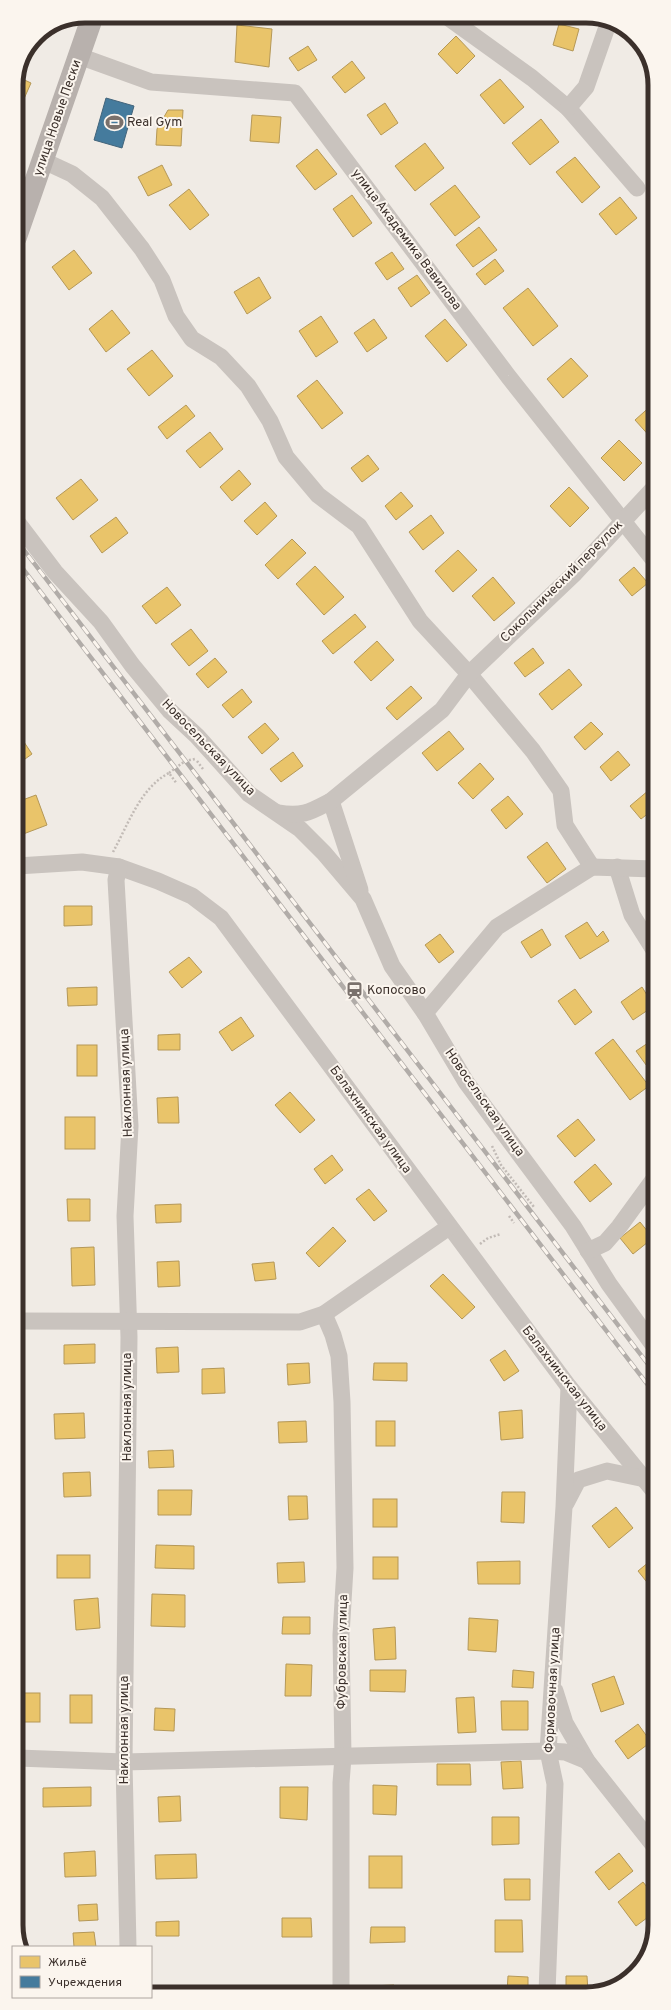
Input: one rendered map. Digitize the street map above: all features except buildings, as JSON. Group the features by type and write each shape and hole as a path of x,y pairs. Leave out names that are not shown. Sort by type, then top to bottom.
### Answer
{"main road":[{"name":"улица Новые Пески","path":"23,218 44,161 90,23"}],"street":[{"path":"456,23 532,78 568,108 637,188"},
{"path":"568,108 586,87 607,26"},
{"name":"улица Академика Вавилова","path":"79,56 151,82 295,93 508,376 624,520 648,552"},
{"path":"44,161 72,174 102,198 142,249 162,280 176,316 192,339 221,357 248,386 270,421 286,457 318,495 359,526 420,621 469,674 532,750 561,791 565,825 592,867"},
{"name":"Сокольнический переулок","path":"276,813 296,816 311,812 331,801 442,710 469,674 575,573 648,494"},
{"name":"Новосельская улица","path":"23,530 55,572 101,622 132,665 170,711 197,736 249,794 300,829 324,853 363,899 392,966 425,1013 466,1082 573,1226 609,1284 648,1338"},
{"path":"331,801 363,899"},
{"name":"Балахнинская улица","path":"23,866 82,862 112,866 158,881 192,896 221,918 448,1227 469,1252 569,1387 648,1483"},
{"name":"Наклонная улица","path":"112,866 116,880 130,1126 124,1216 127,1320 128,1548 124,1762 128,1946"},
{"path":"425,1013 497,927 592,867 648,868"},
{"path":"617,867 632,915 648,940"},
{"path":"588,1251 605,1243 648,1188"},
{"path":"23,1321 127,1320 300,1322 324,1314 448,1227"},
{"name":"Фубровская улица","path":"324,1314 333,1334 339,1356 342,1402 345,1568 341,1635 343,1757 341,1783 341,1987"},
{"name":"Формовочная улица","path":"547,1987 555,1784 548,1751 564,1507 569,1387"},
{"path":"564,1507 578,1480 607,1471 648,1484"},
{"path":"552,1683 565,1723 587,1762 648,1838"},
{"path":"23,1758 124,1762 548,1751 565,1752 587,1762"}],"path":[{"path":"112,866 142,798 160,778 169,774 185,761 195,759"},
{"path":"169,774 177,784"},
{"path":"492,1146 501,1165 534,1208"},
{"path":"509,1216 514,1223"},
{"path":"469,1252 488,1238 501,1234"}],"railway":[{"path":"23,549 648,1364"},
{"path":"23,569 648,1385"}],"place":[{"name":"Real Gym","path":"114,123"},
{"name":"Копосово","path":"354,991"}]}
